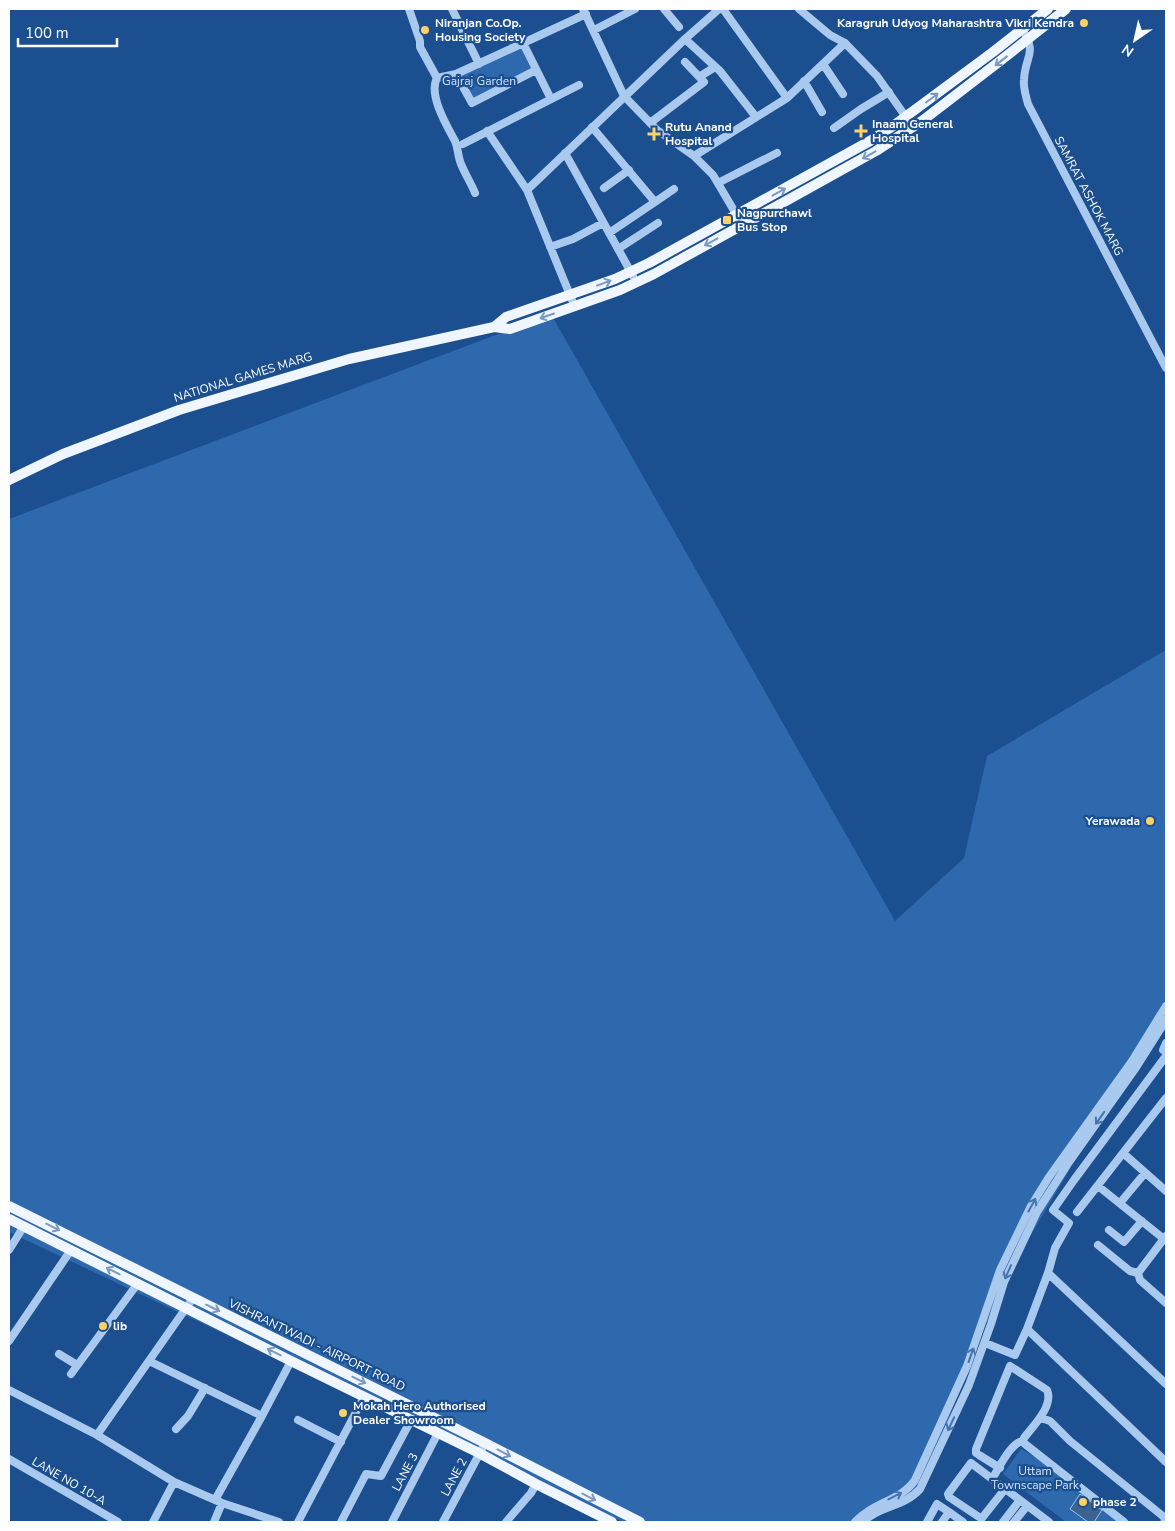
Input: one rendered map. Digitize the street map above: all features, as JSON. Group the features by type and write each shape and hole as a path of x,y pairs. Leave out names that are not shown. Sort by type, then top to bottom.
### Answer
{"main road":[{"name":"NATIONAL GAMES MARG","path":"494,327 506,318 631,272 870,141 907,117 1048,9"},
{"name":"NATIONAL GAMES MARG","path":"9,480 63,454 179,410 349,359 494,327 510,329 636,283 876,151 914,127 1066,9"},
{"name":"VISHRANTWADI - AIRPORT ROAD","path":"9,1206 640,1522"},
{"name":"VISHRANTWADI - AIRPORT ROAD","path":"9,1219 291,1361 480,1453 536,1484 612,1522"}],"street":[{"path":"409,9 420,41 420,47 437,78"},
{"path":"452,9 479,64"},
{"path":"594,30 635,9"},
{"path":"664,9 679,28"},
{"path":"526,190 624,96 719,9"},
{"path":"723,9 787,98"},
{"path":"798,9 830,35 845,43 877,76 914,127"},
{"path":"437,78 456,74 479,64 585,11 624,96 650,123 708,169 743,225"},
{"path":"1022,29 1028,40"},
{"path":"685,39 715,67 756,117"},
{"name":"SAMRAT ASHOK MARG","path":"1028,40 1031,49 1024,77 1024,88 1028,104 1166,368"},
{"path":"523,43 551,99"},
{"path":"694,156 787,98 845,43"},
{"path":"650,123 704,82 685,62"},
{"path":"823,64 843,94"},
{"path":"699,77 715,67"},
{"path":"456,74 472,103 536,70"},
{"path":"437,78 434,84 438,105 455,141 462,165 475,193"},
{"path":"804,81 822,112"},
{"path":"463,144 578,85"},
{"path":"834,128 889,92"},
{"path":"592,127 655,202"},
{"path":"488,132 526,190 575,306"},
{"path":"718,183 777,152"},
{"path":"565,153 636,283"},
{"path":"604,188 629,170"},
{"path":"609,234 674,189"},
{"path":"550,247 573,239 603,223"},
{"path":"618,249 658,223"},
{"path":"855,1522 871,1508 907,1490 915,1480 967,1366 1000,1270 1031,1206 1054,1170 1132,1060 1166,1006"},
{"path":"863,1522 878,1512 908,1500 920,1489 969,1385 985,1343 1004,1282 1037,1212 1135,1069 1166,1020"},
{"path":"985,1343 1015,1355 1048,1273 1055,1248 1069,1223 1053,1210 1166,1054 1163,1050 1166,1043"},
{"path":"1078,1212 1166,1098"},
{"path":"1123,1153 1166,1191"},
{"path":"1120,1203 1145,1173"},
{"path":"1098,1186 1165,1237 1138,1273"},
{"path":"1109,1230 1124,1242 1142,1221"},
{"path":"9,1250 24,1226"},
{"path":"1098,1245 1130,1271 1138,1273"},
{"path":"9,1341 71,1250"},
{"path":"1048,1273 1166,1384"},
{"path":"1138,1273 1140,1280 1166,1303"},
{"path":"71,1374 138,1283"},
{"path":"97,1435 193,1298"},
{"path":"1027,1329 1166,1462"},
{"path":"59,1354 77,1364"},
{"path":"149,1361 262,1416"},
{"path":"214,1522 218,1502 291,1361"},
{"path":"992,1479 1000,1468 1012,1448 1023,1441 1041,1418 1048,1398 1047,1390 1010,1366 976,1449 976,1453 1000,1468"},
{"path":"176,1429 188,1416 205,1388"},
{"path":"9,1390 97,1435 174,1482 218,1502 278,1522"},
{"path":"298,1522 364,1397"},
{"path":"1041,1418 1050,1422 1164,1517 1165,1522"},
{"path":"298,1420 341,1442"},
{"path":"341,1522 366,1474 381,1476 411,1420"},
{"name":"LANE 3","path":"392,1522 438,1433"},
{"path":"1023,1441 1124,1522"},
{"name":"LANE 2","path":"443,1522 485,1443"},
{"name":"LANE NO 10-A","path":"9,1459 118,1522"},
{"path":"1005,1489 982,1518 948,1494 971,1463 992,1479 1005,1489 1023,1503 1040,1520 1049,1522"},
{"path":"153,1522 174,1482"},
{"path":"506,1522 531,1493 536,1484"},
{"path":"1003,1522 1023,1503"},
{"path":"1014,1522 1023,1503"},
{"path":"927,1522 937,1504 963,1522"},
{"path":"942,1522 949,1512"}],"green space":[{"name":"Gajraj Garden","path":"523,43 536,70 472,103 456,74"},
{"path":"551,314 895,921 964,858 987,756 1166,650 1166,1006 1002,1284 920,1489 874,1509 859,1522 623,1522 9,1232 9,519"},
{"name":"Uttam Townscape Park","path":"1021,1449 1038,1459 1119,1522 1066,1522 1003,1474"}],"shaded area":[{"name":"phase 2","path":"1080,1494 1102,1510 1094,1522 1088,1522 1070,1509"}],"place":[{"name":"Karagruh Udyog Maharashtra Vikri Kendra","path":"1084,23"},
{"name":"Niranjan Co.Op. Housing Society","path":"425,30"},
{"name":"Inaam General Hospital","path":"861,131"},
{"name":"Rutu Anand Hospital","path":"654,134"},
{"name":"Nagpurchawl Bus Stop","path":"727,220"},
{"name":"Yerawada","path":"1150,821"},
{"name":"lib","path":"103,1326"},
{"name":"Mokah Hero Authorised Dealer Showroom","path":"343,1413"},
{"name":"phase 2","path":"1083,1502"}]}
